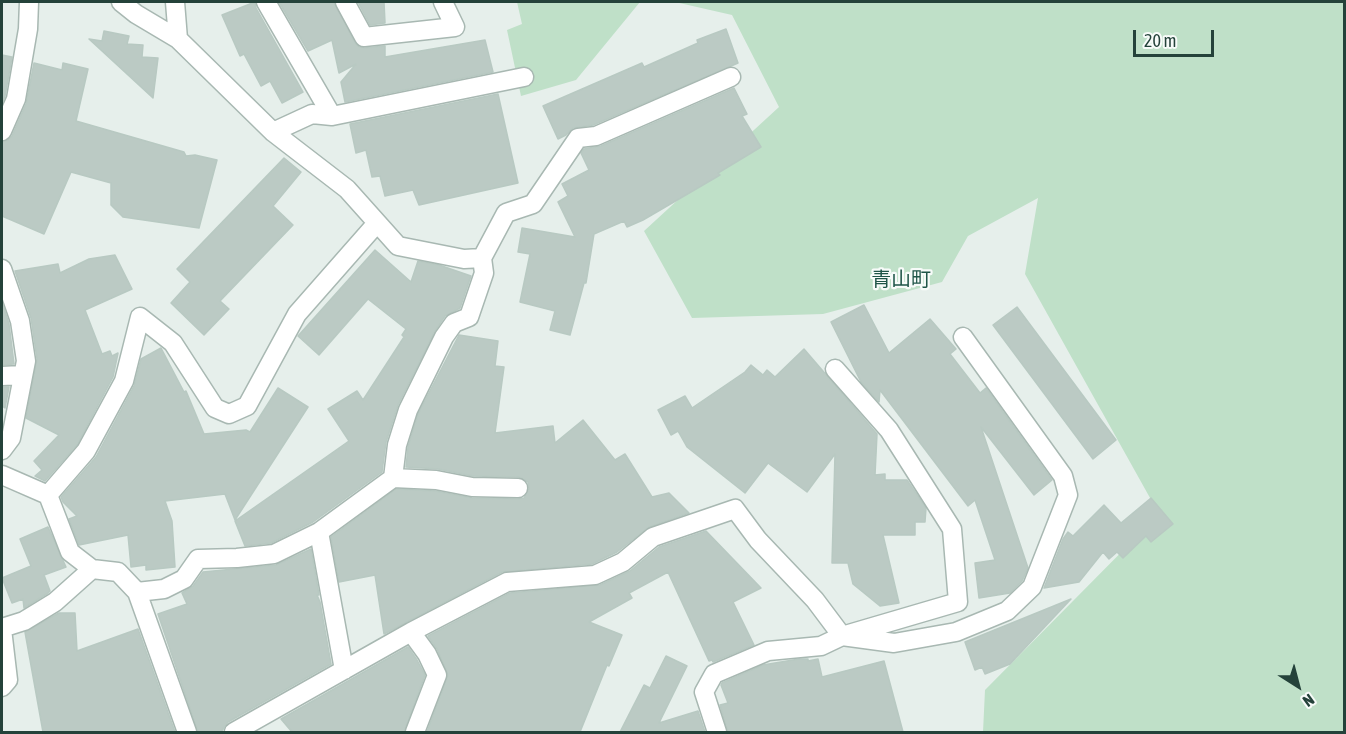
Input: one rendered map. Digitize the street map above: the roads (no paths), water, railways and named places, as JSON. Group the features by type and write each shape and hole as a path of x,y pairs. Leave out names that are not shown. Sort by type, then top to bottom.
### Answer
{"street":[{"path":"2,131 16,99 28,29 29,2"},
{"path":"121,2 136,14 178,39 273,132 347,189 398,246 464,260 482,258"},
{"path":"175,2 178,39"},
{"path":"267,2 332,116"},
{"path":"345,2 364,37 455,27 443,2"},
{"path":"273,132 312,114 332,116 524,77"},
{"path":"393,478 397,445 408,410 444,336 454,323 469,317 484,273 482,258 506,213 532,204 578,138 596,136 731,77"},
{"path":"48,495 86,451 124,381 140,317 173,343 215,408 229,414 247,406 297,314 377,223"},
{"path":"2,269 20,321 26,361 11,438 2,450"},
{"path":"234,732 411,632 507,582 595,575 623,562 653,537 735,509 758,540 815,600 842,636 894,643 956,632 1007,611 1032,587 1068,495 1063,476 963,337"},
{"path":"717,732 704,692 714,674 768,651 821,646 842,636 958,602 952,529 889,430 835,369"},
{"path":"2,376 22,375"},
{"path":"2,475 48,495 70,552 92,569 118,572 137,592 188,732"},
{"path":"137,592 164,590 184,579 198,559 274,554 319,532 393,478 436,480 472,487 518,488"},
{"path":"319,532 344,670"},
{"path":"2,687 8,680 2,628 24,621 55,602 92,569"},
{"path":"411,632 427,654 437,675 415,732"}],"district":[{"name":"青山町","path":"901,280"}]}
